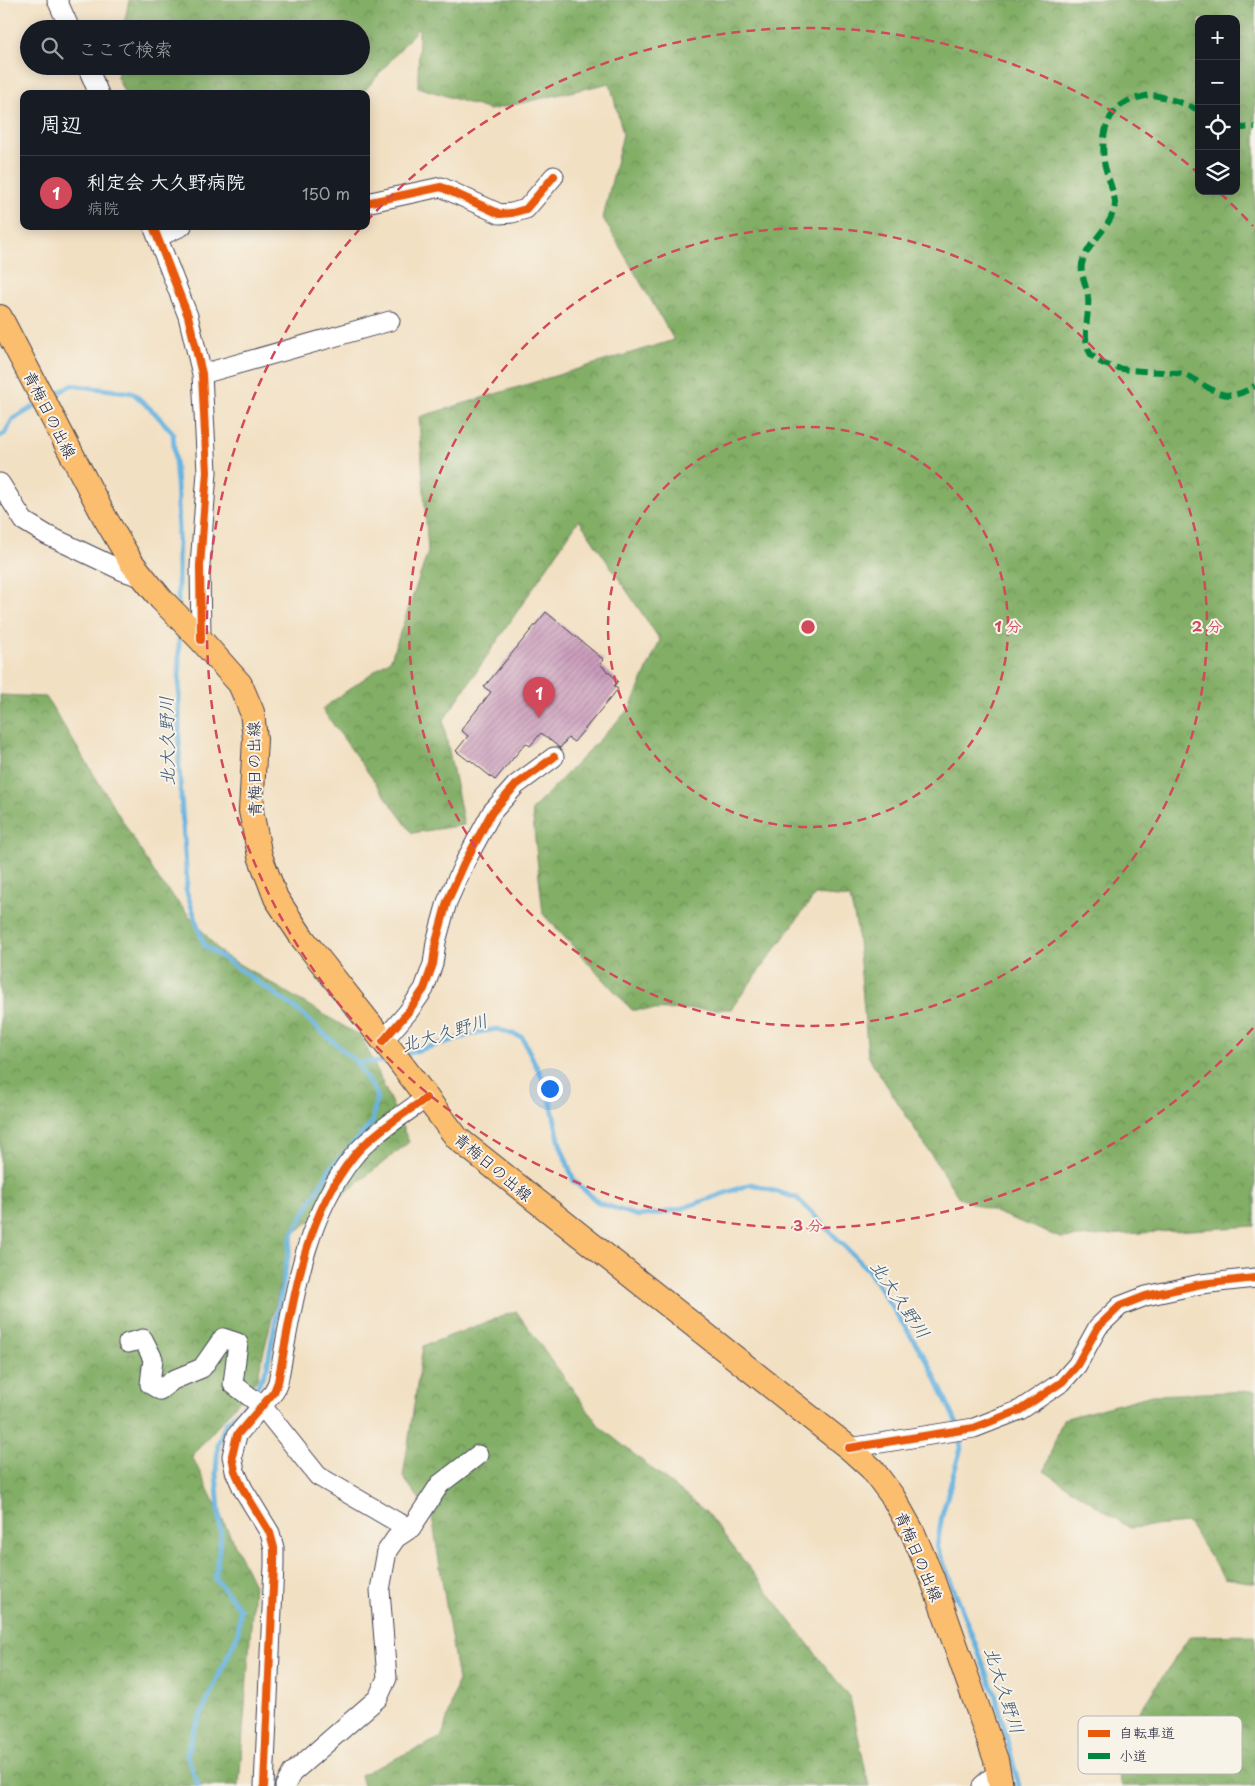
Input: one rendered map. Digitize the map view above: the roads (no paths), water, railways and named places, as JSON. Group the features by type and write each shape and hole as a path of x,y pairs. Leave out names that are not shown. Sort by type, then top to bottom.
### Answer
{"main road":[{"name":"青梅日の出線","path":"0,317 104,516 131,562 169,607 240,684 252,712 255,739 251,812 260,856 276,898 303,939 394,1054 457,1138 849,1448 872,1469 893,1497 913,1533 932,1578 996,1760 994,1781"}],"street":[{"path":"57,0 66,20"},
{"path":"91,75 97,90"},
{"path":"370,202 441,187 500,214 512,214 526,209 554,176"},
{"path":"155,232 188,316 202,374 207,472 195,633"},
{"path":"202,374 390,321"},
{"path":"0,484 24,520 47,535 123,571 144,578"},
{"path":"394,1054 408,1012 424,990 433,964 436,942 448,902 465,862 492,812 516,785 554,757"},
{"path":"264,1786 274,1548 270,1533 243,1489 235,1471 232,1456 237,1435 274,1392 278,1382 300,1270 326,1200 337,1179 354,1156 381,1132 426,1098"},
{"path":"849,1448 970,1429 1020,1410 1062,1382 1077,1365 1098,1327 1120,1306 1146,1296 1201,1284 1255,1278"},
{"path":"128,1344 143,1339 153,1360 150,1384 160,1390 174,1380 202,1368 223,1338 238,1343 233,1384 262,1406 318,1476 397,1522 412,1528"},
{"path":"285,1786 292,1773 378,1698 387,1678 380,1590 387,1551 396,1538 412,1528 440,1484 478,1455"}],"waterway":[{"name":"北大久野川","path":"49,399 71,385 133,393 173,433 178,498 178,607"},
{"name":"北大久野川","path":"0,436 5,433 13,419 39,404"},
{"name":"北大久野川","path":"179,628 179,767 186,890 204,945 294,1007 356,1062 392,1062"},
{"name":"北大久野川","path":"404,1056 480,1032 497,1029 522,1037 548,1090 560,1144 574,1181 599,1203 638,1216 663,1213 686,1207 751,1184 797,1198 868,1270 929,1364 958,1426"},
{"path":"198,1786 187,1754 193,1732 238,1634 240,1609 215,1578 221,1535 216,1472 218,1444 226,1423 251,1400 267,1367 292,1235 329,1170 372,1123 377,1095 356,1062"},
{"name":"北大久野川","path":"959,1434 961,1448 942,1515 937,1546 996,1697 1019,1786"}],"place":[{"name":"利定会 大久野病院","path":"539,718"}]}
